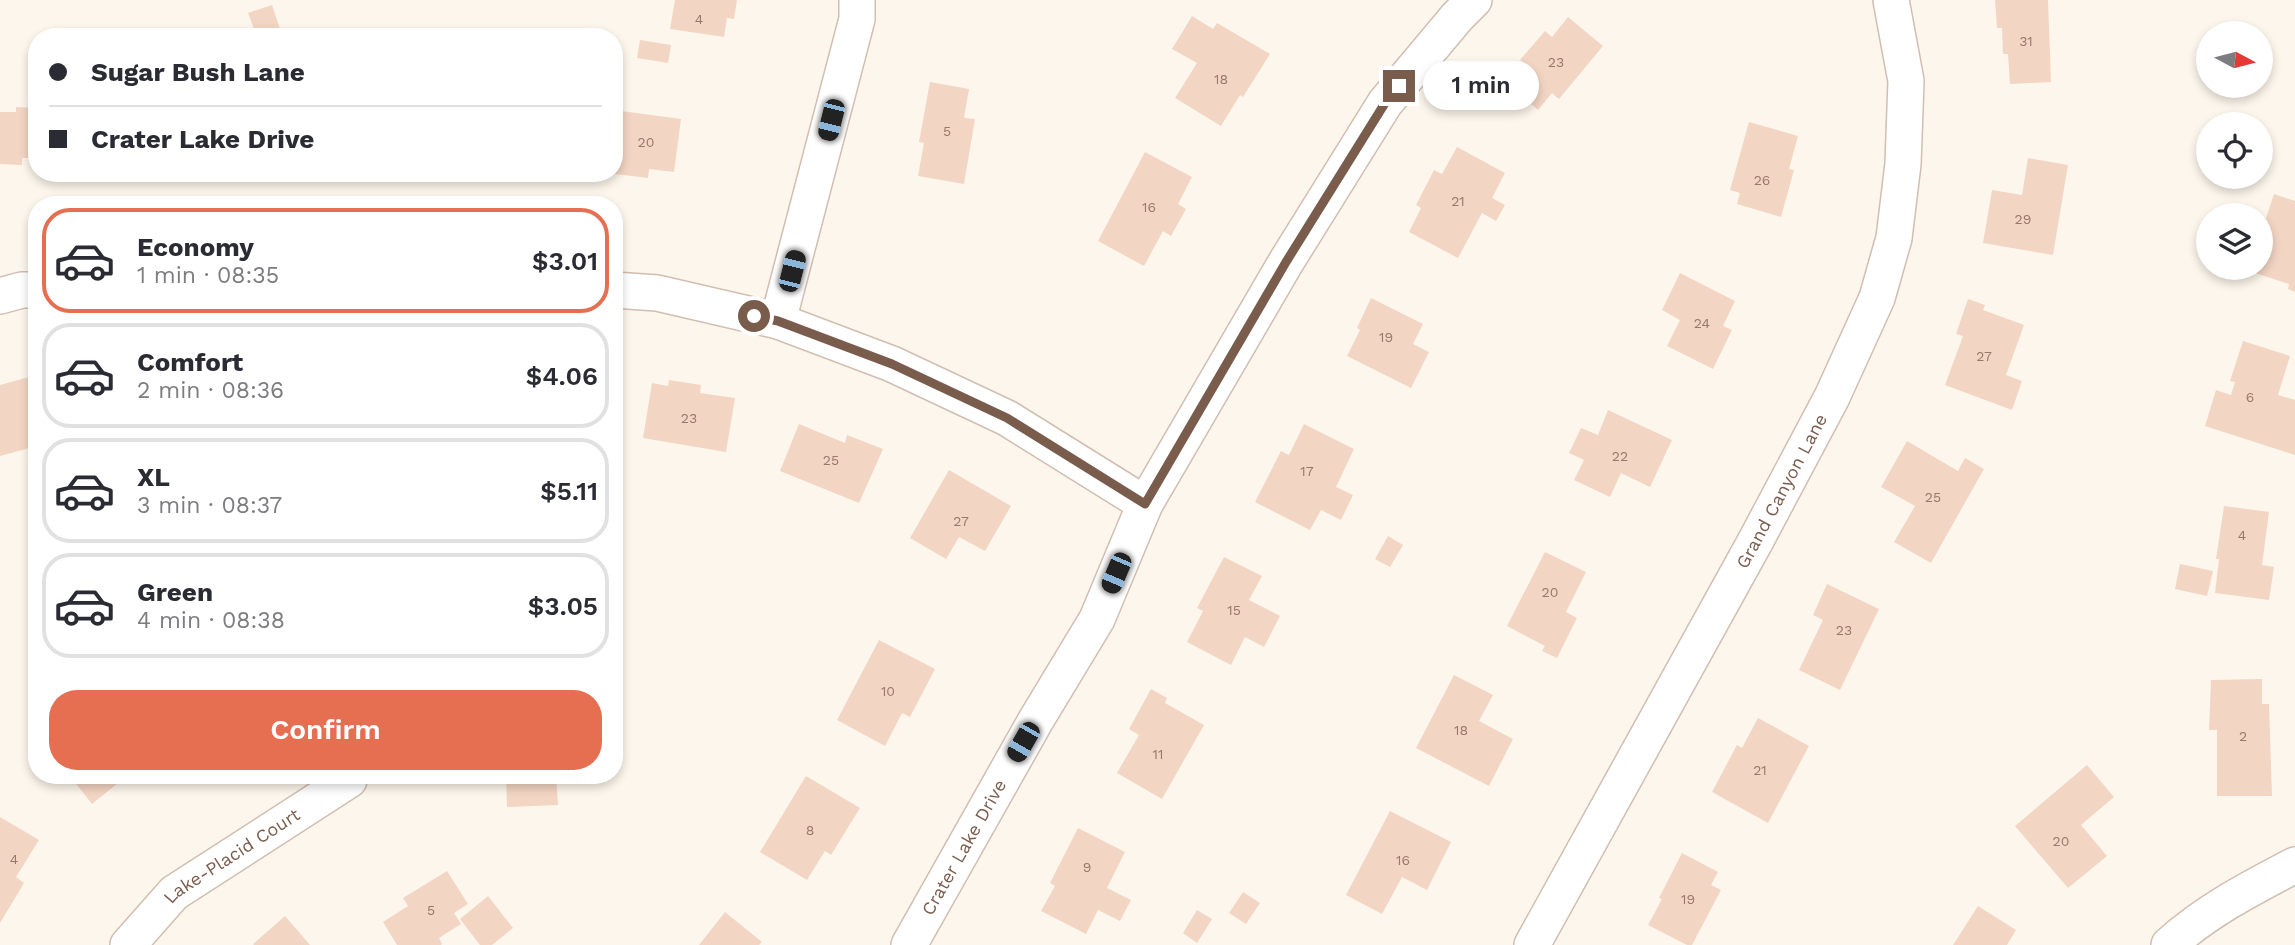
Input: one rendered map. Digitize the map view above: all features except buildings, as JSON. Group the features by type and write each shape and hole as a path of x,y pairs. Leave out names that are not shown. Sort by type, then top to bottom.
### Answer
{"street":[{"path":"778,321 857,19 857,0"},
{"name":"Crater Lake Drive","path":"909,945 1036,720 1097,619 1145,504 1286,262 1385,103 1474,0"},
{"name":"Grand Canyon Lane","path":"1532,945 1774,506 1832,397 1877,298 1894,238 1903,150 1906,81 1891,0"},
{"path":"0,296 28,290"},
{"path":"623,291 657,293 778,321 892,364 1007,418 1145,504"},
{"name":"Lake-Placid Court","path":"128,945 174,893 343,784"},
{"path":"2169,945 2184,931 2246,890 2295,865"}],"route":[{"path":"754,316 778,321 892,364 1007,418 1145,504 1286,262 1385,103 1399,86"}]}
